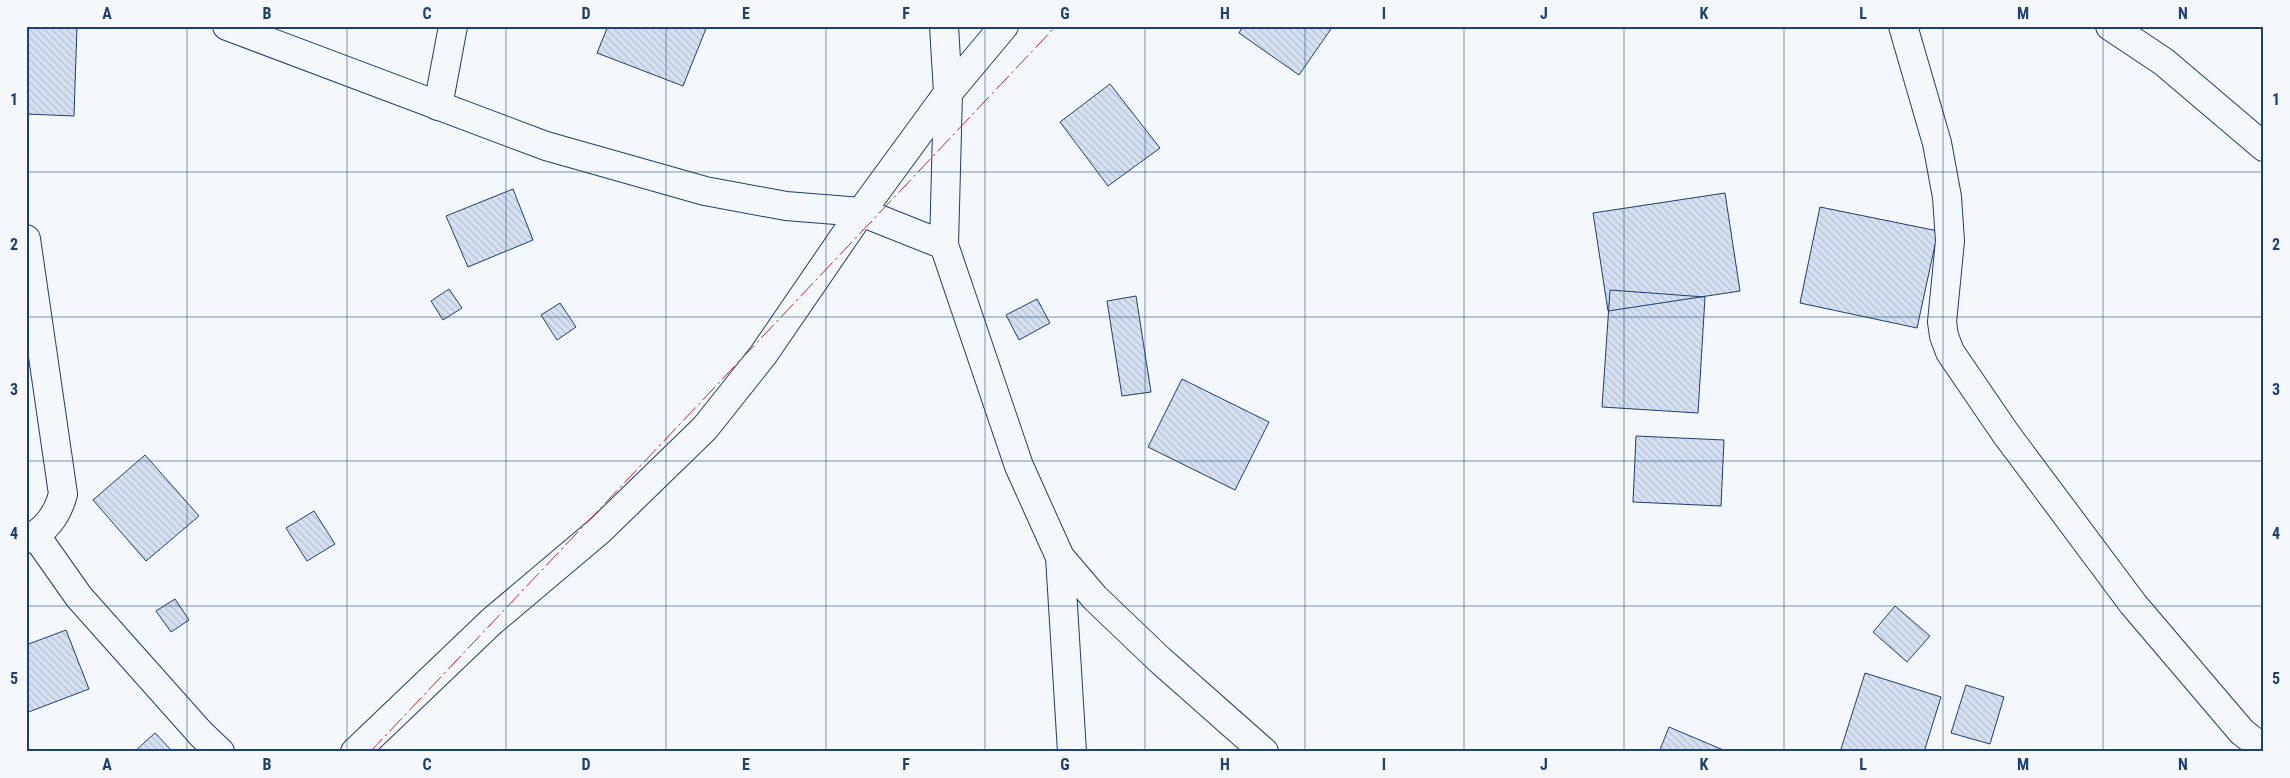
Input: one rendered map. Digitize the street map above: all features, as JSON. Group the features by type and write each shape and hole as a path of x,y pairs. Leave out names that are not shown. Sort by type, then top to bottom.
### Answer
{"street":[{"path":"227,26 546,146 705,192 786,206 862,212 944,245"},
{"path":"438,106 453,26"},
{"path":"944,26 948,93 944,245 1019,466 1060,557 1095,598 1160,660 1264,752"},
{"path":"355,752 491,622 600,530 705,428 763,355 862,212 948,93 1004,26"},
{"path":"1903,26 1937,143 1947,197 1950,241 1942,322 1944,336 1950,352 2006,434 2133,604 2242,732 2264,749"},
{"path":"2110,26 2164,62 2264,147"},
{"path":"26,239 63,494 58,511 31,537 79,597 201,734 220,752"},
{"path":"1060,557 1072,752"}],"building":[{"path":"26,26 77,26 74,116 26,114"},
{"path":"608,26 707,26 683,86 597,53"},
{"path":"1243,26 1333,26 1299,75 1239,33"},
{"path":"1110,84 1160,148 1108,186 1060,122"},
{"path":"513,189 533,240 468,267 446,216"},
{"path":"1725,193 1740,291 1608,311 1593,213"},
{"path":"1820,207 1938,231 1917,328 1800,303"},
{"path":"449,289 462,308 443,320 431,301"},
{"path":"1610,290 1705,297 1698,413 1602,407"},
{"path":"1136,296 1151,392 1122,396 1107,301"},
{"path":"1037,299 1050,323 1019,340 1006,315"},
{"path":"560,303 576,327 557,340 541,315"},
{"path":"1182,379 1269,422 1235,490 1148,447"},
{"path":"1636,436 1724,440 1721,506 1633,502"},
{"path":"145,455 199,516 146,561 93,500"},
{"path":"314,511 335,544 307,561 286,528"},
{"path":"175,599 189,620 171,632 156,611"},
{"path":"1895,606 1930,636 1907,662 1873,632"},
{"path":"66,630 89,689 26,713 26,645"},
{"path":"1865,673 1941,697 1924,752 1840,752"},
{"path":"1966,685 2004,697 1990,744 1951,733"},
{"path":"1669,727 1728,752 1659,752"},
{"path":"155,733 173,752 134,752"}],"power":[{"path":"370,752 1056,26"}]}
